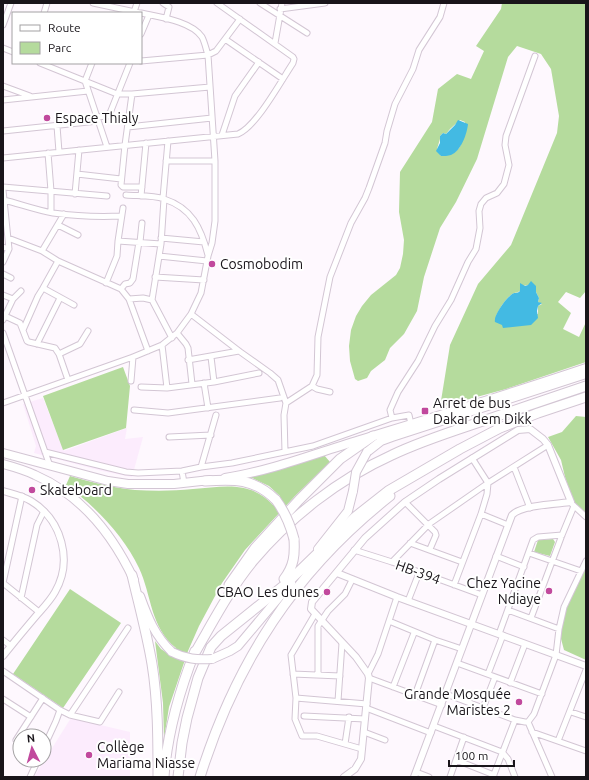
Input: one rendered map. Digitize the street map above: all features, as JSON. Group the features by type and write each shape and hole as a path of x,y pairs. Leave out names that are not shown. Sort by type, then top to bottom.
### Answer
{"highway":[{"path":"204,481 235,476 300,458 586,368"},
{"path":"303,567 348,511 351,503 356,472 367,452 381,441 586,374"},
{"path":"164,777 168,746 176,708 188,669 196,651 229,594 257,556 286,526 303,511 343,482 391,456 424,442 586,386"},
{"path":"3,464 24,470 44,479 79,503 104,529 124,560 132,575 152,627 161,641 172,652 189,659 212,659 238,646 303,567 326,543 367,506 399,484 500,428 538,413 586,397"},
{"path":"196,651 203,628 232,579 255,548 275,525 340,459 373,436"},
{"path":"3,453 108,481 128,484 151,485 228,479 248,482 268,492 284,511 290,524 294,539 294,556 286,586 220,636 207,654 198,678 187,718 178,777"},
{"path":"200,777 220,721 243,669 294,591 317,564 358,523 395,493 442,459"},
{"path":"265,601 272,595 290,571"},
{"path":"132,575 152,666 157,726 158,777"}],"street":[{"path":"3,25 5,13 11,3"},
{"path":"95,3 114,10 130,12"},
{"path":"163,3 168,7 166,19"},
{"path":"3,158 238,134 242,132 254,121 283,79 294,59 217,3"},
{"path":"260,3 307,33"},
{"path":"274,44 279,26 279,16 282,3"},
{"path":"280,9 325,3"},
{"path":"286,403 312,386 317,375 318,337 330,277 351,223 369,188 395,104 413,69 419,50 440,17 444,3"},
{"path":"3,403 148,352 162,345 178,334 192,314 201,293 212,243 215,221 214,136 208,55 201,36 196,31 183,24 142,14"},
{"path":"142,32 149,15"},
{"path":"142,61 208,55 216,51 240,19"},
{"path":"225,39 283,79"},
{"path":"392,418 390,410 398,392 418,362 435,326 451,300 468,262 476,249 480,228 479,211 481,204 486,198 497,193 504,184 509,165 505,145 506,136 535,56"},
{"path":"222,135 235,96 259,62"},
{"path":"42,64 117,94 210,87"},
{"path":"92,64 85,81 106,147"},
{"path":"3,131 57,126 98,119 109,115 130,64"},
{"path":"3,86 32,97"},
{"path":"3,100 88,91"},
{"path":"132,94 122,179 123,187 142,187"},
{"path":"128,127 212,118"},
{"path":"57,126 59,152"},
{"path":"168,141 161,244 152,300 172,338"},
{"path":"141,196 146,143"},
{"path":"75,194 79,150"},
{"path":"48,153 52,192 50,212"},
{"path":"166,161 215,161"},
{"path":"77,174 122,179"},
{"path":"3,262 9,249 3,188 107,196"},
{"path":"126,195 163,198 180,206 200,228 208,258"},
{"path":"4,200 50,212 64,214 104,217 121,216"},
{"path":"106,283 117,256 123,208"},
{"path":"42,251 64,214"},
{"path":"121,289 126,284 130,283 132,279 140,242 142,223"},
{"path":"58,225 78,235"},
{"path":"8,238 42,251 58,261 121,289 129,299 148,352"},
{"path":"161,238 204,242"},
{"path":"118,241 161,244"},
{"path":"3,247 9,249"},
{"path":"159,256 208,258"},
{"path":"23,330 38,296 58,261"},
{"path":"3,274 11,278"},
{"path":"155,277 204,280"},
{"path":"43,288 74,305"},
{"path":"21,291 13,299 4,318 20,323 27,341 52,346 55,348 59,354 68,380"},
{"path":"3,295 13,299"},
{"path":"37,344 60,298"},
{"path":"129,299 152,300"},
{"path":"192,314 278,380 286,403 284,415 285,452"},
{"path":"59,354 80,344 88,331"},
{"path":"3,333 50,466"},
{"path":"178,334 186,344 192,384"},
{"path":"162,345 167,388"},
{"path":"188,360 240,351"},
{"path":"131,381 133,357"},
{"path":"211,357 214,382"},
{"path":"141,387 167,388 214,382 259,373"},
{"path":"204,383 208,408"},
{"path":"312,386 317,389 330,392"},
{"path":"134,410 168,413 280,398"},
{"path":"201,467 216,415"},
{"path":"44,452 126,472 138,473 182,471 232,463 313,446 392,418 409,415 411,424"},
{"path":"442,705 368,676 361,663 311,609 310,605 312,602 337,573 354,550 378,525 406,502 472,458 522,429 530,429 538,434 548,445 573,504 586,517"},
{"path":"169,437 211,435"},
{"path":"392,562 429,524 548,445"},
{"path":"454,585 487,494 488,484 472,458"},
{"path":"514,467 530,508"},
{"path":"182,471 184,483"},
{"path":"3,491 22,496 44,511 53,522 61,539 64,565 58,587 51,599 3,656"},
{"path":"22,496 4,571 3,583 39,612"},
{"path":"406,502 429,524 435,532 436,535 430,550"},
{"path":"429,777 415,775 496,556 514,513 530,508 573,504"},
{"path":"532,618 573,504"},
{"path":"21,598 37,525 44,511"},
{"path":"481,514 508,525"},
{"path":"488,674 508,610 535,538 562,535"},
{"path":"410,543 462,562"},
{"name":"HB-394","path":"354,550 392,562 482,595"},
{"path":"529,552 581,571"},
{"path":"496,556 524,567"},
{"path":"528,722 534,714 556,655 559,629 566,602 586,561"},
{"path":"408,601 419,572"},
{"path":"337,573 397,597 586,666"},
{"path":"318,675 318,626 328,611 345,594 352,580"},
{"path":"344,777 358,765 361,759 368,676 378,654 397,597"},
{"path":"508,610 559,629"},
{"path":"315,614 292,653 296,698 295,719 302,736 317,736 362,749"},
{"path":"389,622 462,649"},
{"path":"70,715 128,628"},
{"path":"393,687 414,632"},
{"path":"3,640 10,646"},
{"path":"415,695 435,640"},
{"path":"338,701 342,643"},
{"path":"510,683 525,644"},
{"path":"457,663 542,694"},
{"path":"558,741 571,712 586,670"},
{"path":"3,671 60,710 70,715 100,722 119,692"},
{"path":"293,674 340,676"},
{"path":"483,708 495,677"},
{"path":"446,694 515,720 528,722"},
{"path":"24,728 43,698"},
{"path":"296,698 338,701 366,706 431,733"},
{"path":"3,699 31,717"},
{"path":"52,730 60,710"},
{"path":"571,712 586,717"},
{"path":"304,716 349,717 365,719"},
{"path":"345,744 349,717"},
{"path":"456,760 494,776 515,720"},
{"path":"528,722 552,777"},
{"path":"434,726 502,752 508,759 515,777"},
{"path":"364,732 385,740"},
{"path":"532,732 586,751"},
{"path":"450,777 464,737"}],"shaded area":[{"path":"43,398 64,451 127,428 125,439 143,437 132,477 102,471 34,453 36,446 23,404"},
{"name":"Collège Mariama Niasse","path":"71,718 130,732 130,777 34,777 40,768 52,768 52,748"}],"green space":[{"path":"502,3 586,3 586,291 580,298 566,292 558,302 571,313 563,329 579,337 586,322 586,362 506,389 440,407 450,345 478,284 511,245 557,133 559,116 551,69 541,54 517,46 508,57 477,159 456,202 440,228 424,277 417,311 404,334 390,348 385,360 371,371 367,378 358,381 355,379 350,361 349,346 351,330 356,316 362,306 371,295 396,275 400,268 404,240 399,212 400,172 432,122 438,89 457,74 471,79 484,51 476,46 501,9","holes":["460,120 465,122 462,141 458,149 454,153 441,156 437,149 440,136 443,133 446,134","521,284 523,286 528,285 536,292 539,298 538,302 542,304 538,306 538,314 496,316 508,297 520,291"]},
{"path":"123,367 130,386 126,428 63,450 43,396"},
{"path":"576,416 586,417 586,514 574,503 561,460 548,437 562,432"},
{"path":"324,455 330,462 295,496 245,550 222,583 199,626 188,651 169,707 164,739 163,703 155,641 161,649 173,657 176,648 167,640 156,621 143,579 133,556 117,533 107,522 87,502 66,485 70,476 94,483 135,490 186,490 215,487 245,488 264,497 273,505 280,496 269,486 250,477"},
{"path":"553,539 555,542 550,556 534,552 538,540"},
{"path":"586,564 586,660 564,650 560,635 563,613"},
{"path":"70,589 121,623 63,708 13,674"}],"water":[{"path":"458,120 468,124 463,142 455,153 441,156 436,151 440,143 440,136 443,133 446,134"},
{"path":"531,281 536,286 536,292 539,298 538,302 542,303 538,306 538,318 531,325 503,328 502,325 495,322 498,311 511,295 520,291 520,283 525,286"}],"place":[{"name":"Espace Thialy","path":"47,118"},
{"name":"Cosmobodim","path":"212,264"},
{"name":"Arret de bus Dakar dem Dikk","path":"425,411"},
{"name":"Skateboard","path":"32,490"},
{"name":"Chez Yacine Ndiaye","path":"549,591"},
{"name":"CBAO Les dunes","path":"327,592"},
{"name":"Grande Mosquée Maristes 2","path":"519,702"},
{"name":"Collège Mariama Niasse","path":"89,755"}]}
